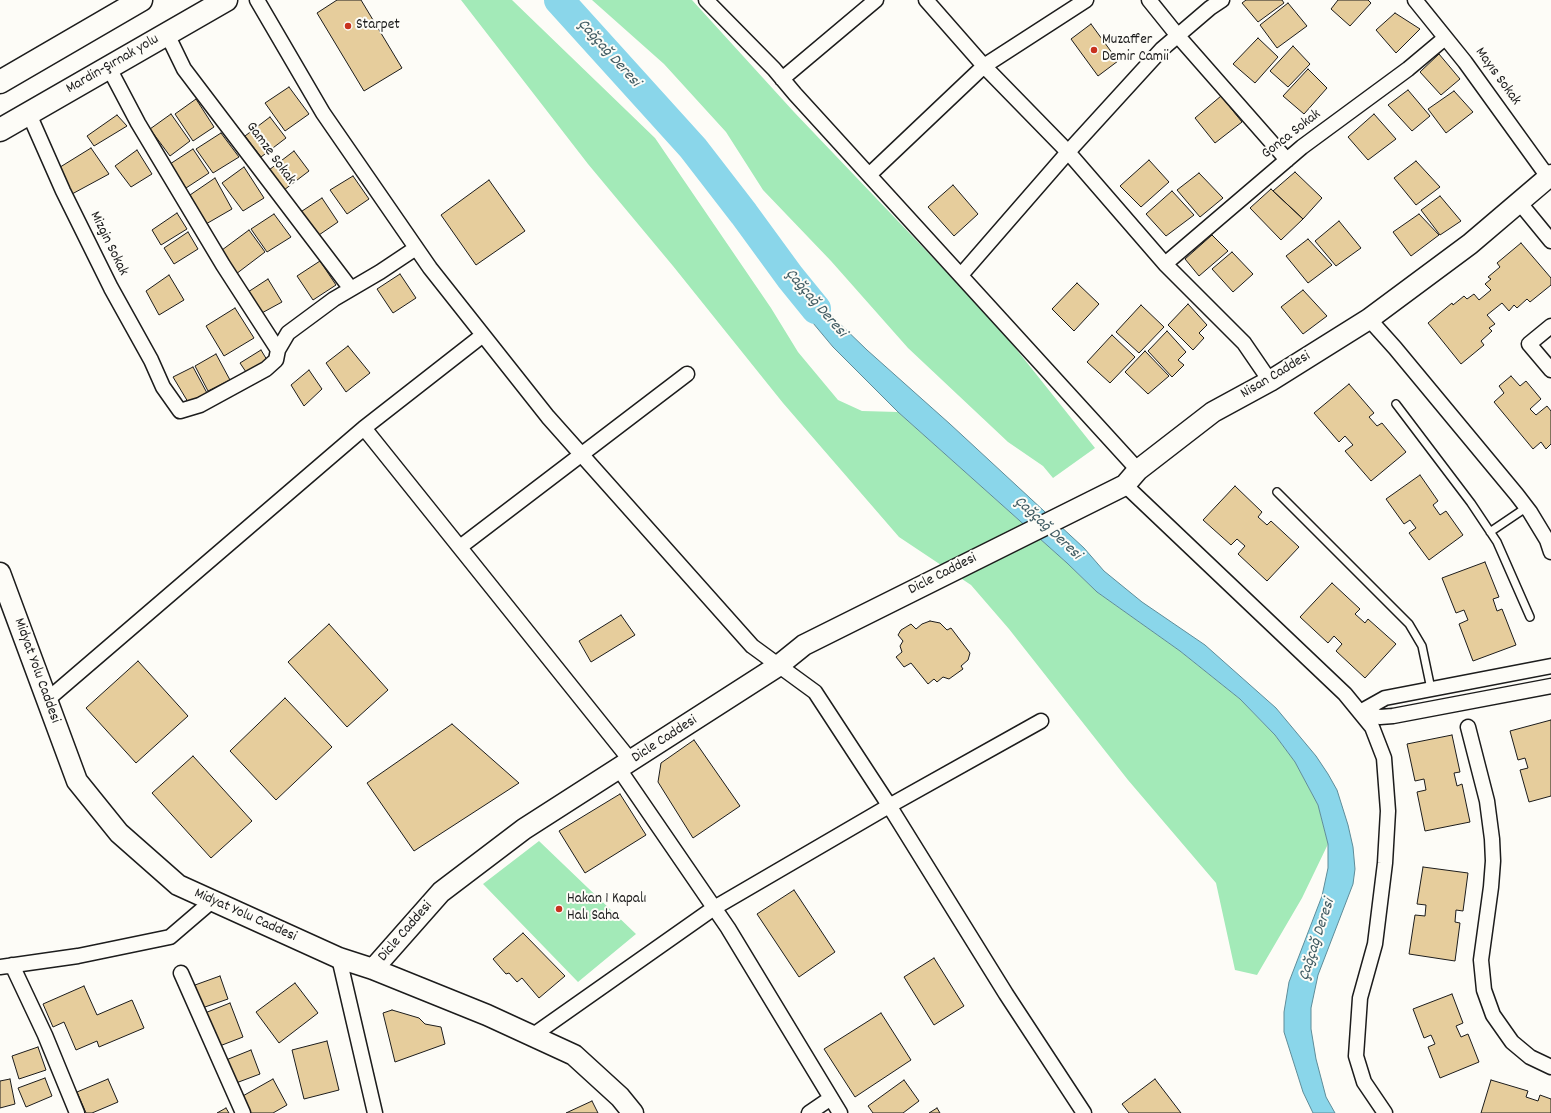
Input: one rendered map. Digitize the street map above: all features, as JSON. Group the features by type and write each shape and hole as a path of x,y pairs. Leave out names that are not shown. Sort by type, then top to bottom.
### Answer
{"highway":[{"name":"Mardin-Şırnak yolu","path":"0,130 226,0"},
{"path":"1,78 127,3"}],"street":[{"path":"257,0 323,113 416,248 548,417 752,646 815,692 889,806 1006,994 1084,1113"},
{"path":"706,0 782,79 1138,470"},
{"path":"782,79 876,0"},
{"path":"926,0 984,66 1068,152 1165,264 1244,343 1270,381"},
{"path":"869,175 984,66 1086,0"},
{"path":"1148,0 1287,160"},
{"path":"961,275 1068,152 1162,49 1210,8 1222,0"},
{"name":"Mayıs Sokak","path":"1415,0 1465,62 1549,176"},
{"name":"Gamze Sokak","path":"167,34 184,69 351,289"},
{"name":"Gonca Sokak","path":"1165,264 1287,160 1408,69 1445,38"},
{"path":"109,68 146,137 223,265 278,350 288,333 334,299 416,248"},
{"name":"Mizgin Sokak","path":"29,114 70,205 163,387 180,411 200,406 266,369 276,360 278,350"},
{"name":"Nisan Caddesi","path":"986,552 1125,485 1138,470 1213,412 1270,381 1369,319 1470,244 1549,176"},
{"path":"1519,202 1551,241"},
{"path":"1369,319 1527,508 1549,546"},
{"path":"1551,326 1529,344 1551,370"},
{"path":"47,700 364,428 483,335"},
{"path":"460,548 687,374"},
{"path":"364,428 460,548 625,765 840,1113"},
{"path":"1125,485 1345,694 1372,726 1384,758 1388,811 1385,863 1375,944 1360,998 1356,1056 1364,1082 1385,1113"},
{"name":"Dicle Caddesi","path":"373,968 441,892 524,829 778,666 804,645 986,552"},
{"name":"Midyat Yolu Caddesi","path":"0,573 77,780 119,833 178,885 339,958 373,968 487,1015 574,1055 620,1097 633,1113"},
{"path":"1360,712 1385,698 1551,666"},
{"path":"1360,712 1380,717 1393,716 1551,686"},
{"path":"532,1036 714,908 889,806 1041,722"},
{"path":"1468,727 1487,801 1492,838 1493,861 1491,887 1481,960 1484,990 1493,1014 1512,1042 1530,1057 1551,1067"},
{"path":"77,1113 45,1035 6,966 78,956 170,937 212,901"},
{"path":"339,958 375,1113"},
{"path":"181,973 243,1113"},
{"path":"809,1113 831,1098"}],"lane":[{"path":"1396,404 1472,503 1497,542 1530,617"},
{"path":"1277,492 1409,624 1422,646 1432,689"},
{"path":"1490,532 1527,508"}],"green space":[{"path":"461,0 512,0 655,138 771,308 798,352 838,400 862,411 898,412 1067,563 1097,592 1180,651 1240,699 1275,735 1295,762 1318,805 1328,844 1302,898 1257,975 1235,970 1216,883 1128,780 1009,629 971,585 899,537 783,403 673,266 588,164"},
{"path":"592,0 692,0 794,112 997,325 1095,448 1053,478 1043,466 1008,442 908,348 831,261 763,190 726,132 664,64"},
{"name":"Hakan 1 Kapalı Halı Saha","path":"539,841 636,934 578,982 483,884"}],"water":[{"path":"790,277 800,277 838,322 1084,548 1104,571 1142,602 1205,645 1276,708 1316,756 1328,774 1337,790 1348,825 1353,847 1355,869 1353,884 1318,975 1311,1008 1311,1029 1316,1059 1326,1097 1335,1113 1313,1113 1303,1092 1284,1032 1284,1012 1289,982 1322,896 1328,868 1328,844 1318,805 1295,762 1275,735 1240,699 1180,651 1097,592 1067,563 898,412 833,347 813,323 787,289"}],"building":[{"path":"337,0 361,0 402,68 364,91 317,13"},
{"path":"1246,0 1282,0 1284,3 1258,22 1242,3"},
{"path":"1338,0 1368,0 1371,3 1350,26 1331,9"},
{"path":"1288,3 1307,26 1277,48 1260,25"},
{"path":"1395,13 1420,29 1396,53 1376,30"},
{"name":"Muzaffer Demir Camii","path":"1091,24 1118,61 1098,76 1071,39"},
{"path":"1258,38 1278,57 1255,83 1233,64"},
{"path":"1293,46 1310,64 1288,87 1270,71"},
{"path":"1439,54 1460,79 1441,95 1420,72"},
{"path":"1308,69 1327,88 1304,114 1283,96"},
{"path":"289,87 309,114 285,131 265,103"},
{"path":"1408,90 1430,116 1412,131 1388,105"},
{"path":"1454,91 1473,112 1446,133 1428,109"},
{"path":"1221,96 1242,122 1215,143 1195,118"},
{"path":"196,99 214,127 193,141 175,114"},
{"path":"171,114 190,141 170,156 150,129"},
{"path":"1374,114 1396,139 1368,160 1348,137"},
{"path":"117,115 127,126 94,146 87,136"},
{"path":"270,117 286,138 261,157 245,136"},
{"path":"221,133 239,157 213,173 196,149"},
{"path":"91,148 109,174 72,194 57,169"},
{"path":"193,149 209,173 186,188 170,164"},
{"path":"137,150 152,174 131,187 115,166"},
{"path":"294,151 309,171 284,190 269,170"},
{"path":"1149,160 1169,182 1141,207 1120,186"},
{"path":"1416,161 1440,187 1416,205 1394,178"},
{"path":"244,167 264,198 243,211 222,183"},
{"path":"1295,172 1322,198 1303,219 1273,191"},
{"path":"1199,173 1223,198 1200,217 1177,190"},
{"path":"353,176 369,199 347,214 330,190"},
{"path":"215,178 232,209 206,224 190,195"},
{"path":"489,180 525,231 476,265 441,215"},
{"path":"953,185 978,214 954,236 928,207"},
{"path":"1271,189 1303,219 1281,240 1250,208"},
{"path":"1172,191 1194,215 1166,236 1146,214"},
{"path":"1440,196 1461,221 1440,235 1421,210"},
{"path":"322,198 338,222 316,237 299,213"},
{"path":"177,213 187,229 161,245 152,230"},
{"path":"274,214 291,237 267,252 251,229"},
{"path":"1419,214 1439,235 1411,256 1393,232"},
{"path":"1339,221 1361,248 1336,266 1315,241"},
{"path":"249,230 265,252 236,274 222,250"},
{"path":"188,232 198,249 174,264 164,248"},
{"path":"1212,235 1228,251 1199,276 1185,259"},
{"path":"1308,239 1332,265 1308,283 1286,256"},
{"path":"1521,243 1551,278 1551,285 1530,302 1527,299 1517,308 1514,305 1509,311 1502,303 1487,315 1495,324 1489,328 1492,331 1481,341 1484,345 1461,364 1428,323 1452,303 1453,305 1464,296 1467,299 1474,294 1479,300 1491,290 1485,284 1491,279 1488,277 1500,267 1497,263"},
{"path":"1232,252 1253,274 1233,292 1212,269"},
{"path":"320,261 336,285 313,300 297,276"},
{"path":"400,274 416,298 393,313 377,289"},
{"path":"169,275 184,300 159,315 146,291"},
{"path":"268,279 282,302 260,314 248,292"},
{"path":"1077,283 1099,304 1074,331 1052,309"},
{"path":"1303,290 1327,316 1303,334 1281,307"},
{"path":"1188,304 1207,325 1199,333 1204,338 1193,350 1168,325"},
{"path":"1141,305 1164,327 1139,353 1116,332"},
{"path":"235,308 254,338 224,356 206,326"},
{"path":"1167,331 1186,352 1178,360 1184,365 1172,377 1148,351"},
{"path":"1112,335 1135,357 1110,383 1087,362"},
{"path":"348,346 370,373 346,392 326,363"},
{"path":"261,350 267,360 246,372 240,363"},
{"path":"1145,351 1169,376 1148,394 1125,372"},
{"path":"216,354 230,380 208,391 195,366"},
{"path":"193,367 207,393 188,402 173,377"},
{"path":"309,370 322,389 304,406 291,385"},
{"path":"1511,376 1520,386 1526,381 1541,399 1530,409 1536,415 1547,406 1551,411 1551,444 1546,449 1541,442 1533,449 1494,402 1504,393 1499,386"},
{"path":"1349,384 1374,413 1369,417 1377,426 1382,423 1406,452 1371,481 1345,451 1353,445 1345,436 1339,442 1314,413"},
{"path":"1420,475 1438,501 1433,505 1440,515 1446,511 1463,535 1429,560 1409,533 1416,528 1410,520 1404,524 1386,499"},
{"path":"1235,486 1262,512 1258,517 1267,525 1271,521 1299,547 1267,581 1238,554 1245,546 1237,539 1231,545 1203,520"},
{"path":"1485,562 1499,597 1493,599 1497,611 1502,609 1516,645 1473,661 1459,624 1468,620 1464,610 1456,613 1442,578"},
{"path":"1332,583 1360,609 1355,614 1365,623 1368,619 1396,644 1365,678 1336,651 1342,644 1334,636 1328,643 1300,617"},
{"path":"621,615 635,635 591,662 579,641"},
{"path":"930,621 940,623 947,630 951,628 970,653 968,660 961,666 963,669 949,679 943,677 937,682 934,679 928,684 911,663 904,667 896,657 902,652 900,646 903,641 898,635 901,630 911,624 916,629 922,624"},
{"path":"329,624 388,690 347,727 288,662"},
{"path":"138,661 188,716 136,763 86,708"},
{"path":"285,698 332,747 276,800 230,751"},
{"path":"1551,720 1551,796 1529,802 1520,770 1528,768 1525,758 1518,760 1510,731"},
{"path":"452,724 519,783 414,851 367,783"},
{"path":"1452,735 1460,772 1454,773 1457,786 1462,784 1470,822 1425,831 1417,792 1426,790 1424,779 1415,781 1407,744"},
{"path":"694,740 740,806 693,838 658,782 661,763"},
{"path":"193,756 252,821 211,858 152,793"},
{"path":"620,794 646,835 585,873 559,831"},
{"path":"1423,867 1468,873 1463,911 1456,910 1455,922 1460,923 1455,961 1409,954 1415,915 1425,916 1426,905 1417,904"},
{"path":"794,890 835,952 799,977 757,914"},
{"path":"523,933 565,976 539,998 522,978 517,982 509,973 506,974 493,959"},
{"path":"934,958 964,1006 934,1025 904,977"},
{"path":"220,976 228,999 202,1008 195,985"},
{"path":"295,983 318,1013 279,1043 256,1012"},
{"path":"84,986 97,1015 132,1000 144,1028 99,1047 97,1041 76,1050 64,1022 53,1027 43,1004"},
{"path":"1452,994 1463,1023 1456,1026 1461,1037 1468,1034 1479,1062 1440,1078 1428,1047 1435,1044 1431,1035 1424,1038 1413,1009"},
{"path":"230,1003 243,1037 217,1047 205,1013"},
{"path":"392,1010 419,1018 425,1024 441,1027 445,1044 395,1062 383,1013"},
{"path":"881,1013 911,1060 855,1097 824,1049"},
{"path":"327,1041 339,1090 304,1099 292,1050"},
{"path":"38,1047 46,1070 19,1079 12,1056"},
{"path":"251,1050 260,1074 236,1083 226,1060"},
{"path":"45,1078 52,1096 26,1107 18,1088"},
{"path":"10,1079 15,1104 0,1108 0,1081"},
{"path":"108,1079 118,1102 92,1113 86,1113 77,1092"},
{"path":"273,1079 287,1105 273,1113 250,1113 241,1097"},
{"path":"1155,1079 1181,1113 1129,1113 1122,1104"},
{"path":"904,1080 919,1101 903,1113 873,1113 868,1106"},
{"path":"1491,1080 1528,1091 1526,1097 1538,1101 1540,1095 1551,1099 1551,1113 1481,1113"},
{"path":"592,1101 598,1113 566,1113"},
{"path":"226,1108 229,1113 217,1113"},
{"path":"937,1108 940,1113 929,1113"}],"waterway":[{"name":"Çağçağ Deresi","path":"559,0 693,148 790,277 816,309"}],"place":[{"name":"Starpet","path":"348,26"},
{"name":"Muzaffer Demir Camii","path":"1094,50"},
{"name":"Hakan 1 Kapalı Halı Saha","path":"559,909"}]}
